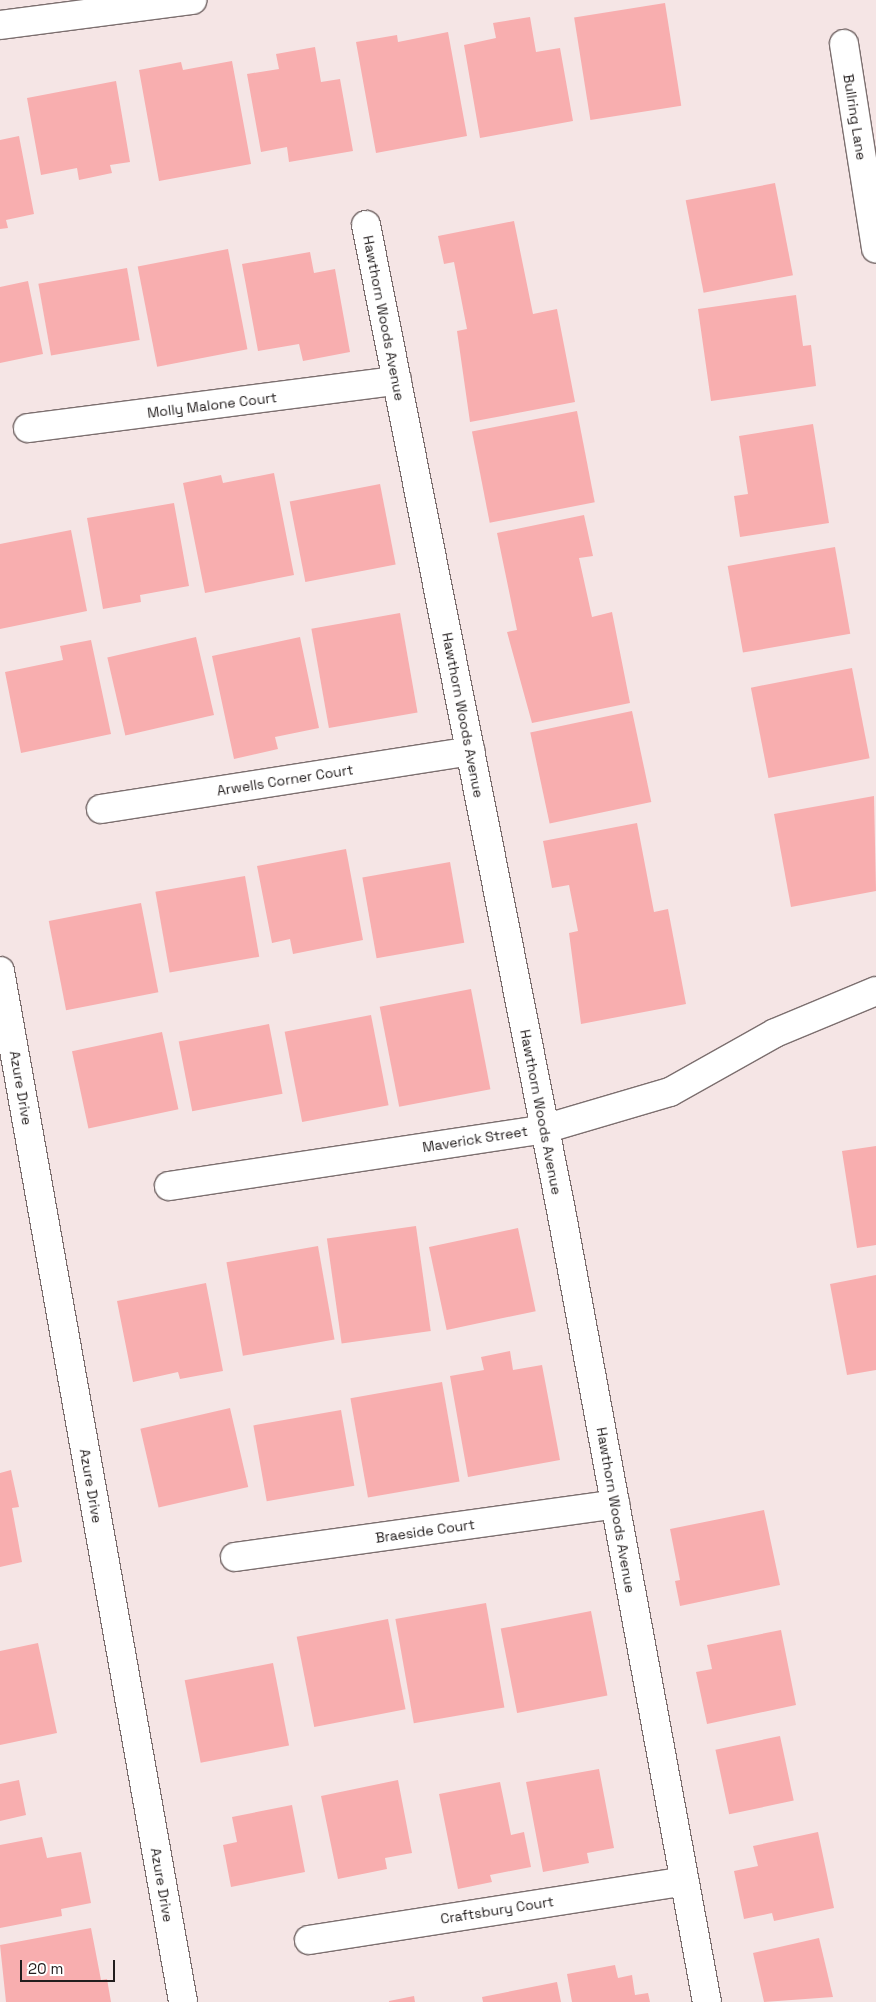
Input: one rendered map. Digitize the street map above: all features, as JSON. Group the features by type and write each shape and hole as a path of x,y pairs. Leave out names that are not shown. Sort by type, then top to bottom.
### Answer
{"street":[{"path":"0,25 192,0"},
{"name":"Bullring Lane","path":"844,44 876,249"},
{"name":"Hawthorn Woods Avenue","path":"366,225 544,1129 707,2002"},
{"name":"Molly Malone Court","path":"28,428 397,381"},
{"name":"Arwells Corner Court","path":"100,809 470,751"},
{"name":"Azure Drive","path":"0,971 183,2002"},
{"name":"Maverick Street","path":"169,1186 544,1129 670,1092 775,1033 876,991"},
{"name":"Braeside Court","path":"235,1557 615,1504"},
{"name":"Craftsbury Court","path":"309,1940 684,1881"}],"building":[{"path":"665,3 681,106 590,120 574,17"},
{"path":"530,17 536,52 560,48 573,121 480,138 464,45 496,38 493,23"},
{"path":"448,32 467,136 376,153 356,42 397,35 398,42"},
{"path":"315,47 321,82 340,79 353,151 289,162 287,147 261,152 247,74 279,69 276,54"},
{"path":"232,61 251,164 159,181 139,70 181,62 183,70"},
{"path":"116,81 130,162 110,165 112,173 79,180 77,168 41,175 27,98"},
{"path":"19,136 34,214 6,220 8,228 0,229 0,140"},
{"path":"775,183 793,275 704,293 686,200"},
{"path":"514,221 533,314 557,309 575,402 470,422 457,331 467,329 454,262 444,264 438,236"},
{"path":"228,249 247,349 157,367 138,267"},
{"path":"310,252 314,273 335,269 350,352 303,361 299,344 258,351 242,264"},
{"path":"127,268 140,340 51,356 38,284"},
{"path":"28,281 43,354 0,363 0,287"},
{"path":"796,295 803,346 811,345 816,386 711,401 698,309"},
{"path":"577,411 595,502 490,523 472,431"},
{"path":"813,424 829,523 740,537 734,496 748,494 739,436"},
{"path":"274,473 294,575 205,593 183,483 221,475 223,483"},
{"path":"380,484 396,564 305,582 290,502"},
{"path":"174,503 189,586 140,595 141,602 103,609 87,518"},
{"path":"584,515 593,556 579,558 592,617 612,612 630,703 532,723 507,632 517,630 497,533"},
{"path":"71,530 87,611 0,629 0,544"},
{"path":"835,547 850,634 743,653 728,566"},
{"path":"400,613 418,712 329,728 311,629"},
{"path":"196,637 214,715 125,735 107,657"},
{"path":"300,637 319,728 275,737 278,749 234,759 212,656"},
{"path":"91,640 111,734 21,753 5,672 63,660 60,646"},
{"path":"852,668 870,758 768,778 751,688"},
{"path":"632,711 651,802 550,824 530,733"},
{"path":"874,796 876,891 791,907 774,814"},
{"path":"637,823 654,912 668,909 686,1004 581,1024 569,933 578,931 569,885 552,888 543,841"},
{"path":"346,849 363,940 293,954 290,939 272,943 257,866"},
{"path":"450,862 464,943 377,958 362,877"},
{"path":"245,876 259,957 170,973 155,892"},
{"path":"141,903 158,992 66,1010 49,921"},
{"path":"471,989 490,1089 399,1107 380,1007"},
{"path":"371,1015 389,1105 302,1122 285,1032"},
{"path":"269,1024 283,1094 192,1111 179,1042"},
{"path":"162,1032 178,1109 88,1128 72,1051"},
{"path":"876,1146 876,1245 857,1248 842,1151"},
{"path":"416,1226 431,1331 342,1343 327,1239"},
{"path":"518,1228 536,1311 447,1330 429,1247"},
{"path":"318,1246 334,1340 243,1356 226,1262"},
{"path":"876,1275 876,1370 847,1375 830,1284"},
{"path":"206,1283 223,1371 180,1379 178,1372 133,1382 117,1301"},
{"path":"510,1351 513,1370 542,1365 560,1460 468,1477 450,1376 484,1370 481,1357"},
{"path":"442,1382 460,1481 368,1498 350,1398"},
{"path":"230,1408 248,1487 159,1508 140,1429"},
{"path":"341,1410 354,1486 267,1501 253,1425"},
{"path":"11,1470 19,1507 12,1508 22,1562 0,1567 0,1473"},
{"path":"764,1510 780,1585 680,1606 675,1581 680,1580 670,1529"},
{"path":"486,1603 504,1707 414,1723 395,1619"},
{"path":"591,1611 607,1695 517,1713 501,1629"},
{"path":"388,1619 406,1709 314,1727 297,1637"},
{"path":"781,1630 796,1705 707,1724 696,1672 712,1669 707,1645"},
{"path":"38,1643 57,1733 0,1745 0,1651"},
{"path":"273,1663 289,1745 201,1763 185,1680"},
{"path":"780,1736 794,1801 729,1814 715,1750"},
{"path":"599,1769 614,1848 587,1853 589,1863 543,1872 526,1782"},
{"path":"19,1780 26,1815 0,1821 0,1784"},
{"path":"398,1780 412,1853 385,1858 387,1869 338,1879 321,1796"},
{"path":"500,1782 511,1835 524,1832 531,1867 490,1875 492,1882 458,1889 439,1794"},
{"path":"292,1805 305,1872 231,1887 223,1845 237,1842 232,1817"},
{"path":"818,1832 834,1908 774,1921 772,1913 744,1919 734,1871 758,1866 753,1846"},
{"path":"42,1837 47,1858 81,1852 91,1903 61,1909 62,1916 0,1928 0,1845"},
{"path":"91,1928 101,1980 107,1979 111,2002 6,2002 0,1945"},
{"path":"819,1938 833,1997 764,2002 753,1953"},
{"path":"615,1965 618,1978 632,1975 635,1995 648,1993 650,2002 572,2002 567,1974"},
{"path":"557,1982 561,2002 483,2002 482,1997"},
{"path":"414,1996 415,2002 389,2002 389,2001"}]}
